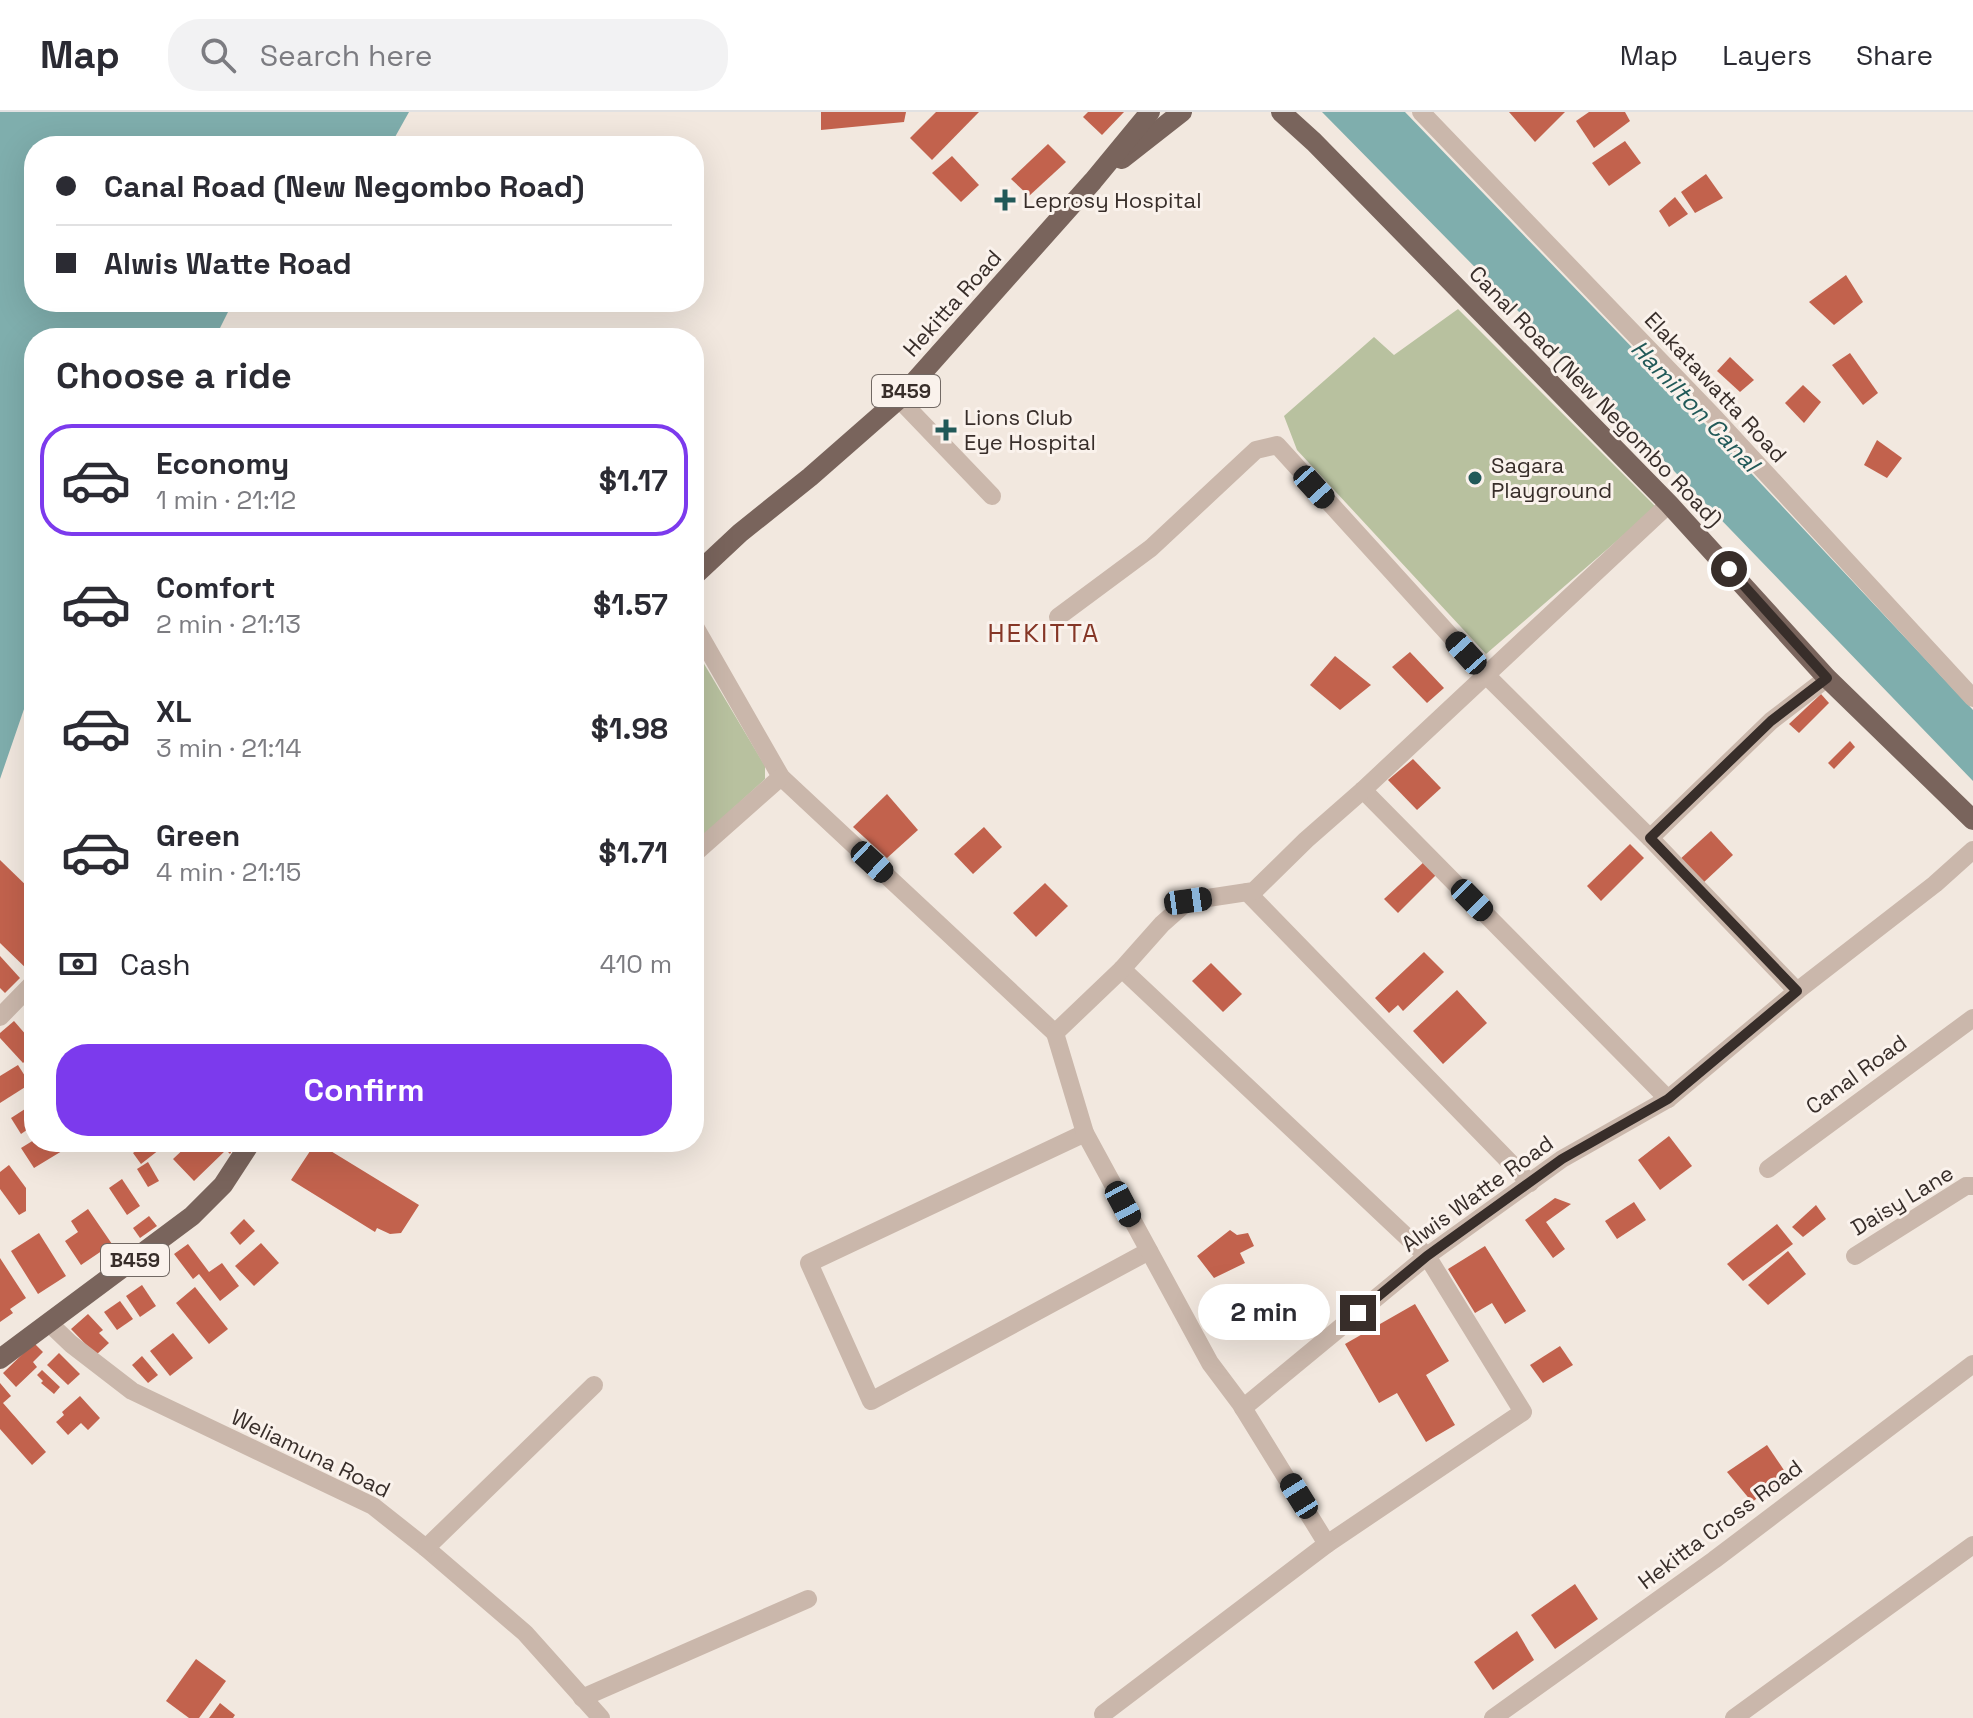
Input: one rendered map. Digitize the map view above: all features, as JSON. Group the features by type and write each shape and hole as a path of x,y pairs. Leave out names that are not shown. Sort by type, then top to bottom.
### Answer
{"main road":[{"name":"Hekitta Road","path":"704,567 899,399 1093,181 1150,112"},
{"name":"Hekitta Road","path":"1093,181 1182,112"},
{"name":"Canal Road (New Negombo Road)","path":"1281,112 1669,504 1827,678 1973,820"},
{"name":"B459","path":"0,1359 192,1216 223,1185 244,1152"}],"street":[{"name":"Elakatawatta Road","path":"1421,112 1715,418 1973,698"},
{"path":"899,399 992,496"},
{"path":"1058,617 1151,548 1256,450 1277,445 1485,674 1650,838 1797,991"},
{"path":"1055,1033 1188,901 1254,891 1669,504"},
{"path":"704,642 781,777 1055,1033 1085,1133 1210,1363 1243,1408 1327,1544"},
{"path":"1650,838 1771,721 1827,678"},
{"path":"704,845 781,777"},
{"path":"1363,790 1668,1099"},
{"name":"Alwis Watte Road","path":"1243,1408 1427,1256 1562,1159 1668,1099 1973,850"},
{"path":"1247,892 1530,1183"},
{"path":"1103,1714 1327,1544 1523,1412 1427,1256 1122,969"},
{"path":"0,1017 24,992"},
{"name":"Canal Road","path":"1768,1169 1973,1018"},
{"path":"1085,1133 809,1263 871,1401 1149,1251"},
{"name":"Daisy Lane","path":"1855,1256 1966,1186 1973,1186"},
{"name":"Weliamuna Road","path":"49,1323 132,1391 373,1506 525,1633 601,1718"},
{"name":"Hekitta Cross Road","path":"1493,1718 1714,1560 1973,1364"},
{"path":"426,1548 594,1385"},
{"path":"1734,1718 1973,1545"},
{"path":"582,1698 808,1599"}],"green space":[{"name":"Sagara Playground","path":"1458,309 1656,507 1486,654 1297,450 1284,416 1374,337 1394,355"},
{"path":"704,664 765,766 765,779 704,835"}],"water":[{"path":"0,112 409,112 396,136 24,136 24,312 228,312 220,328 24,328 24,709 0,779"},
{"path":"1322,112 1405,112 1677,394 1973,710 1973,781 1595,389"}],"building":[{"path":"821,112 906,112 904,122 821,130"},
{"path":"936,112 979,112 932,160 910,138"},
{"path":"1088,112 1124,112 1102,135 1083,117"},
{"path":"1509,112 1565,112 1535,142"},
{"path":"1589,112 1625,112 1630,121 1594,148 1576,121"},
{"path":"1625,141 1641,163 1609,186 1592,163"},
{"path":"1048,144 1066,162 1029,196 1011,179"},
{"path":"952,156 979,185 961,202 932,173"},
{"path":"1706,174 1723,198 1695,213 1681,192"},
{"path":"1675,197 1688,214 1669,227 1659,211"},
{"path":"1846,275 1863,302 1834,325 1809,302"},
{"path":"1850,353 1878,393 1863,405 1832,365"},
{"path":"1730,357 1754,380 1740,392 1717,371"},
{"path":"1803,385 1821,402 1804,423 1785,403"},
{"path":"1877,440 1902,458 1887,478 1864,465"},
{"path":"1410,652 1444,688 1427,703 1392,667"},
{"path":"1335,656 1371,685 1340,710 1310,685"},
{"path":"1821,694 1829,703 1799,733 1789,724"},
{"path":"1850,741 1855,747 1834,769 1828,763"},
{"path":"1413,759 1441,788 1417,810 1388,780"},
{"path":"887,794 918,830 887,858 853,827"},
{"path":"984,827 1002,847 973,874 954,854"},
{"path":"1711,831 1733,855 1703,883 1678,861"},
{"path":"1630,844 1644,858 1601,901 1587,886"},
{"path":"0,860 24,883 24,966 0,943"},
{"path":"1425,861 1436,875 1398,913 1384,899"},
{"path":"1045,883 1068,906 1036,937 1013,913"},
{"path":"1424,952 1444,972 1403,1011 1398,1005 1389,1013 1375,998"},
{"path":"0,956 20,978 5,993 0,988"},
{"path":"1211,963 1242,994 1223,1012 1192,981"},
{"path":"1457,990 1487,1023 1443,1064 1413,1031"},
{"path":"14,1021 24,1032 23,1063 0,1038 0,1033"},
{"path":"18,1065 24,1074 24,1088 0,1103 0,1076"},
{"path":"24,1110 24,1132 21,1134 11,1118"},
{"path":"1669,1136 1692,1166 1660,1190 1638,1160"},
{"path":"24,1146 24,1152 60,1152 34,1168 21,1148"},
{"path":"134,1152 156,1152 141,1164"},
{"path":"180,1152 224,1152 194,1181 173,1159"},
{"path":"309,1152 332,1152 419,1205 401,1233 390,1234 377,1228 375,1232 291,1180"},
{"path":"148,1162 159,1181 148,1187 137,1169"},
{"path":"9,1165 26,1188 26,1211 19,1215 0,1189 0,1172"},
{"path":"122,1179 140,1206 127,1215 109,1188"},
{"path":"1555,1198 1571,1204 1546,1222 1565,1249 1553,1258 1525,1220"},
{"path":"1634,1202 1646,1220 1617,1239 1605,1221"},
{"path":"1816,1205 1826,1219 1803,1237 1792,1227"},
{"path":"88,1209 112,1244 81,1265 65,1241 78,1232 71,1221"},
{"path":"149,1216 157,1226 140,1238 133,1228"},
{"path":"244,1219 255,1231 240,1245 230,1233"},
{"path":"1777,1224 1793,1244 1743,1281 1727,1264"},
{"path":"1230,1230 1237,1235 1248,1233 1254,1246 1240,1253 1245,1263 1214,1278 1197,1256"},
{"path":"39,1233 66,1276 38,1294 11,1251"},
{"path":"261,1243 279,1263 254,1286 235,1266"},
{"path":"188,1244 209,1272 222,1263 239,1286 220,1301 199,1274 193,1279 174,1254"},
{"path":"1485,1246 1526,1311 1505,1324 1492,1303 1475,1313 1448,1269"},
{"path":"1788,1251 1806,1274 1768,1305 1748,1285"},
{"path":"0,1258 26,1298 10,1309 13,1313 0,1322"},
{"path":"142,1285 156,1306 140,1317 126,1296"},
{"path":"195,1287 228,1329 209,1344 176,1303"},
{"path":"120,1301 133,1319 117,1330 104,1312"},
{"path":"1415,1304 1449,1361 1426,1375 1455,1425 1426,1442 1397,1393 1379,1403 1345,1344"},
{"path":"88,1314 103,1330 99,1333 109,1343 96,1355 71,1329"},
{"path":"173,1333 193,1358 170,1376 150,1351"},
{"path":"34,1343 43,1352 33,1362 37,1367 16,1387 3,1373"},
{"path":"1560,1346 1573,1365 1543,1383 1530,1365"},
{"path":"59,1353 80,1374 68,1385 47,1365"},
{"path":"142,1356 158,1375 148,1383 132,1365"},
{"path":"42,1370 60,1387 54,1394 37,1375"},
{"path":"0,1383 11,1396 3,1403 46,1452 32,1465 0,1429"},
{"path":"80,1396 100,1418 88,1430 81,1423 68,1435 56,1422"},
{"path":"1767,1445 1788,1476 1752,1502 1727,1472"},
{"path":"1575,1584 1598,1619 1555,1649 1531,1615"},
{"path":"1517,1631 1534,1660 1493,1690 1474,1662"},
{"path":"196,1659 226,1681 199,1718 189,1718 166,1701"},
{"path":"220,1703 235,1715 233,1718 209,1718"}],"place":[{"name":"Leprosy Hospital","path":"1005,200"},
{"name":"Lions Club Eye Hospital","path":"946,430"},
{"name":"Sagara Playground","path":"1475,478"}],"district":[{"name":"HEKITTA","path":"1044,633"}],"route":[{"path":"1358,1313 1427,1256 1562,1159 1668,1099 1797,991 1650,838 1771,721 1827,678 1729,569"}],"water label":[{"name":"Hamilton Canal","path":"1695,406"}]}
